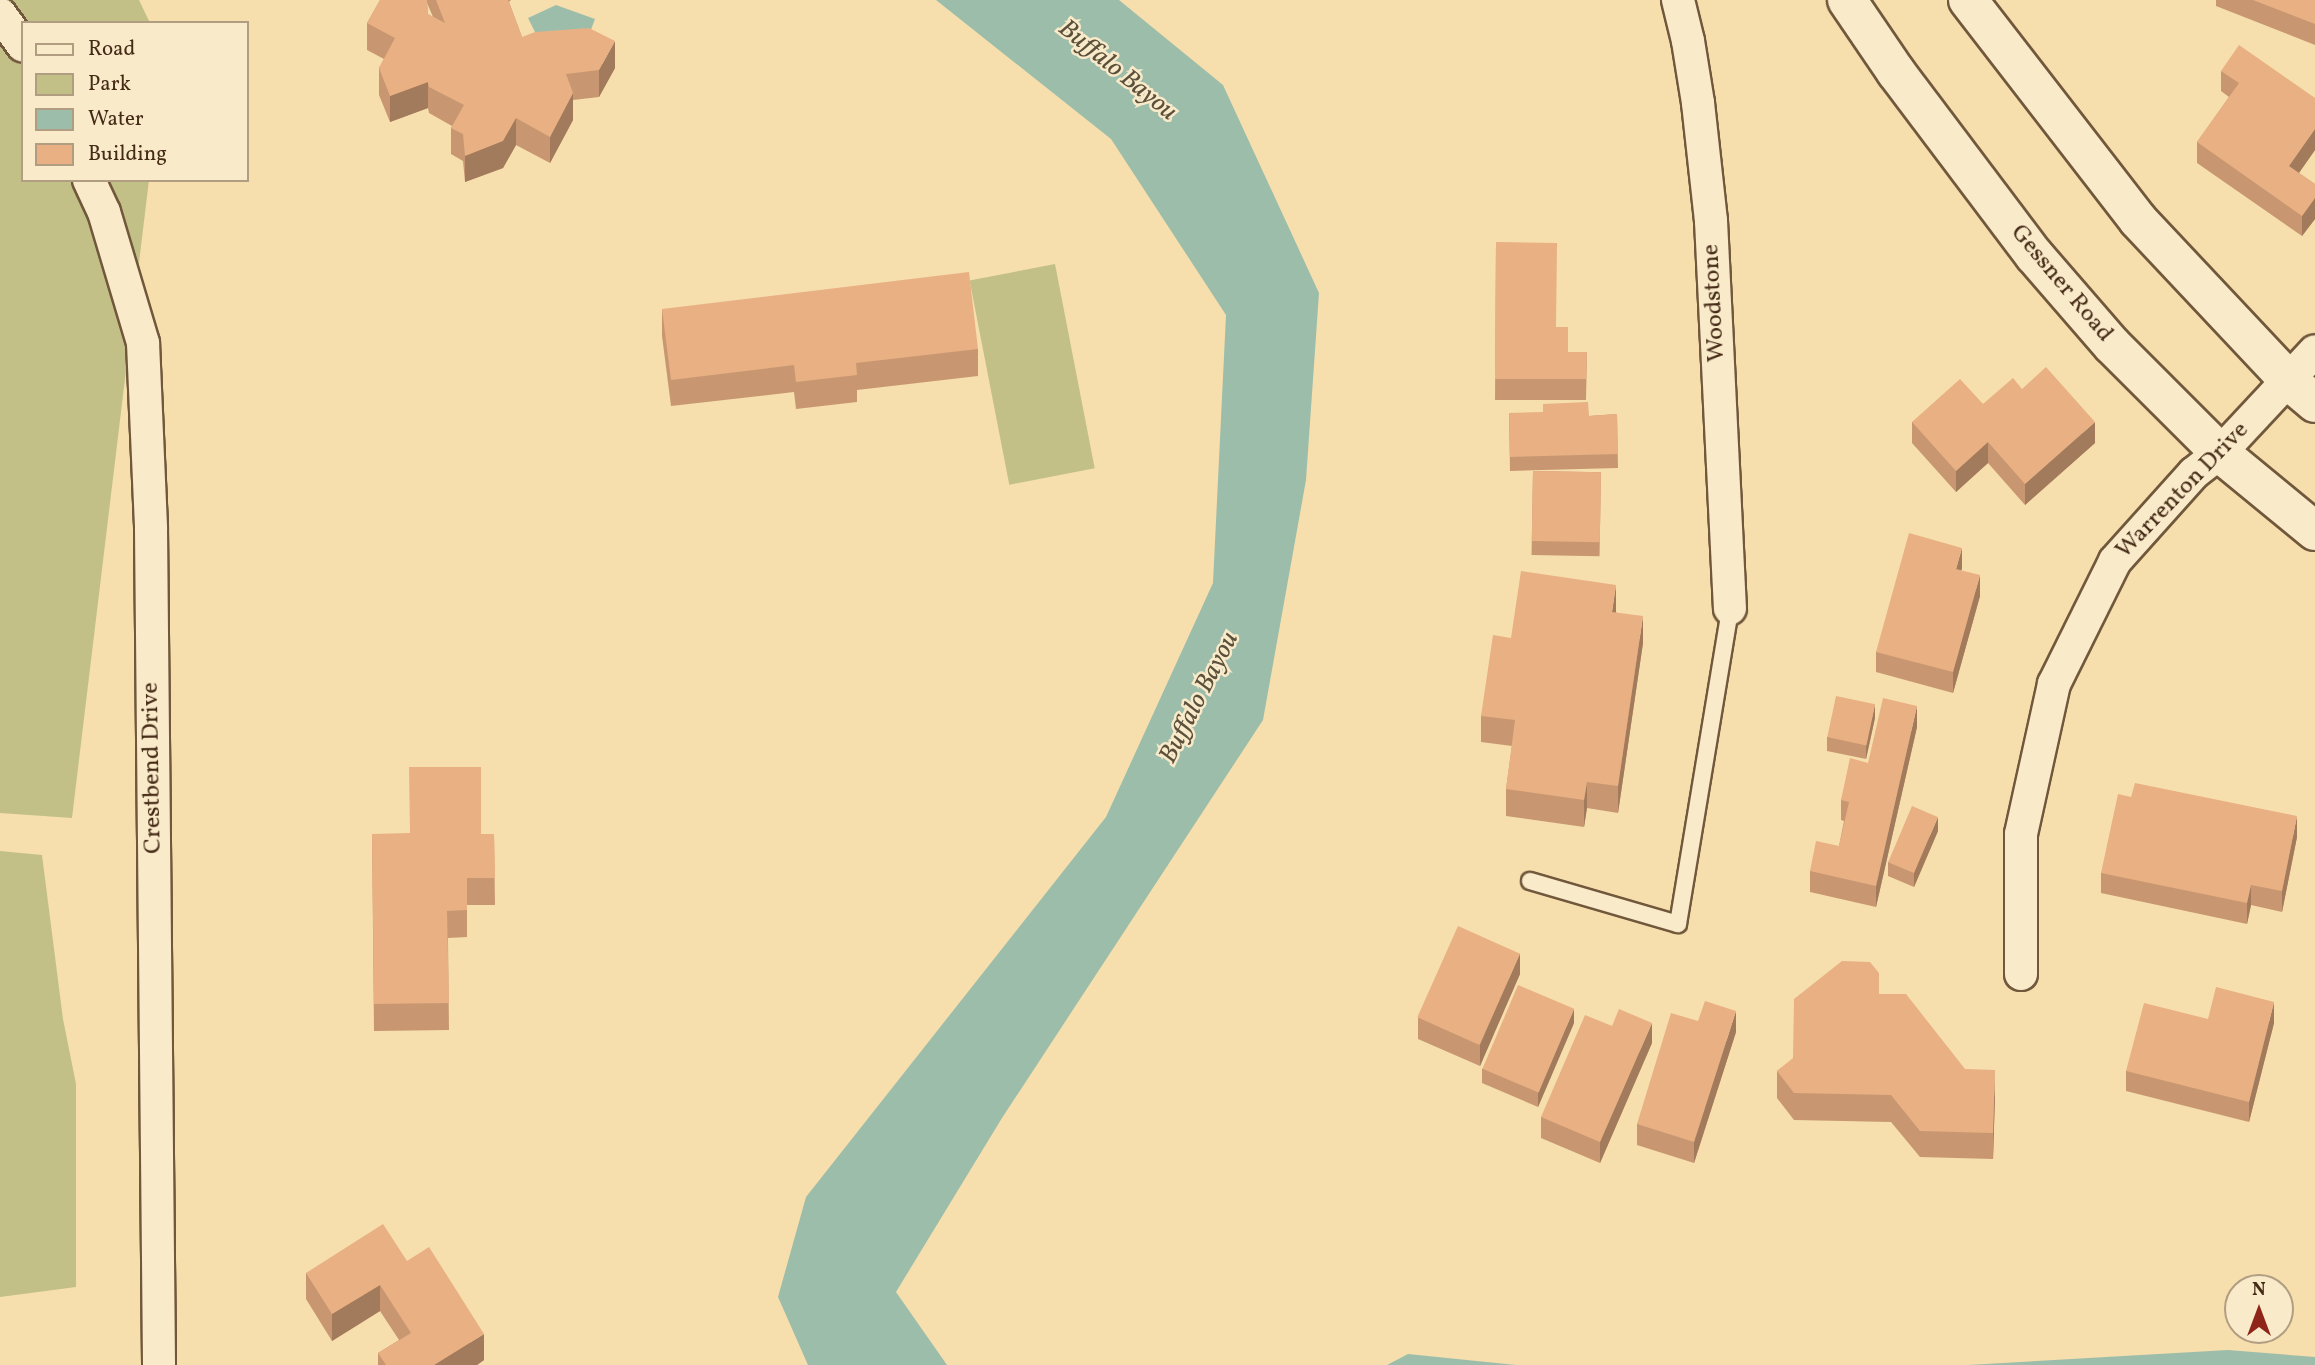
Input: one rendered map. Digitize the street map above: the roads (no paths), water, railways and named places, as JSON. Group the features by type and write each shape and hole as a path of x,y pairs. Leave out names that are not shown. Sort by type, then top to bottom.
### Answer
{"main road":[{"name":"Gessner Road","path":"1847,0 1896,72 2034,255 2112,345 2220,453 2315,531"},
{"path":"1968,0 2138,220 2302,392"}],"street":[{"name":"Woodstone","path":"1678,0 1698,103 1711,220 1730,609"},
{"path":"0,14 21,43"},
{"name":"Crestbend Drive","path":"90,182 104,212 143,343 151,529 159,1365"},
{"name":"Warrenton Drive","path":"2021,974 2021,834 2054,684 2115,561 2194,473 2302,392 2315,351"}],"lane":[{"path":"1530,881 1678,924 1730,609"}],"water":[{"name":"Buffalo Bayou","path":"936,0 1119,0 1223,85 1319,293 1306,480 1263,720 1002,1118 896,1292 947,1365 808,1365 778,1297 806,1197 1106,817 1213,583 1226,315 1111,139"},
{"path":"556,5 595,19 586,43 539,40 528,18"},
{"path":"2228,1350 2315,1357 2315,1365 1968,1365"},
{"path":"1408,1354 1516,1365 1387,1365"}]}
